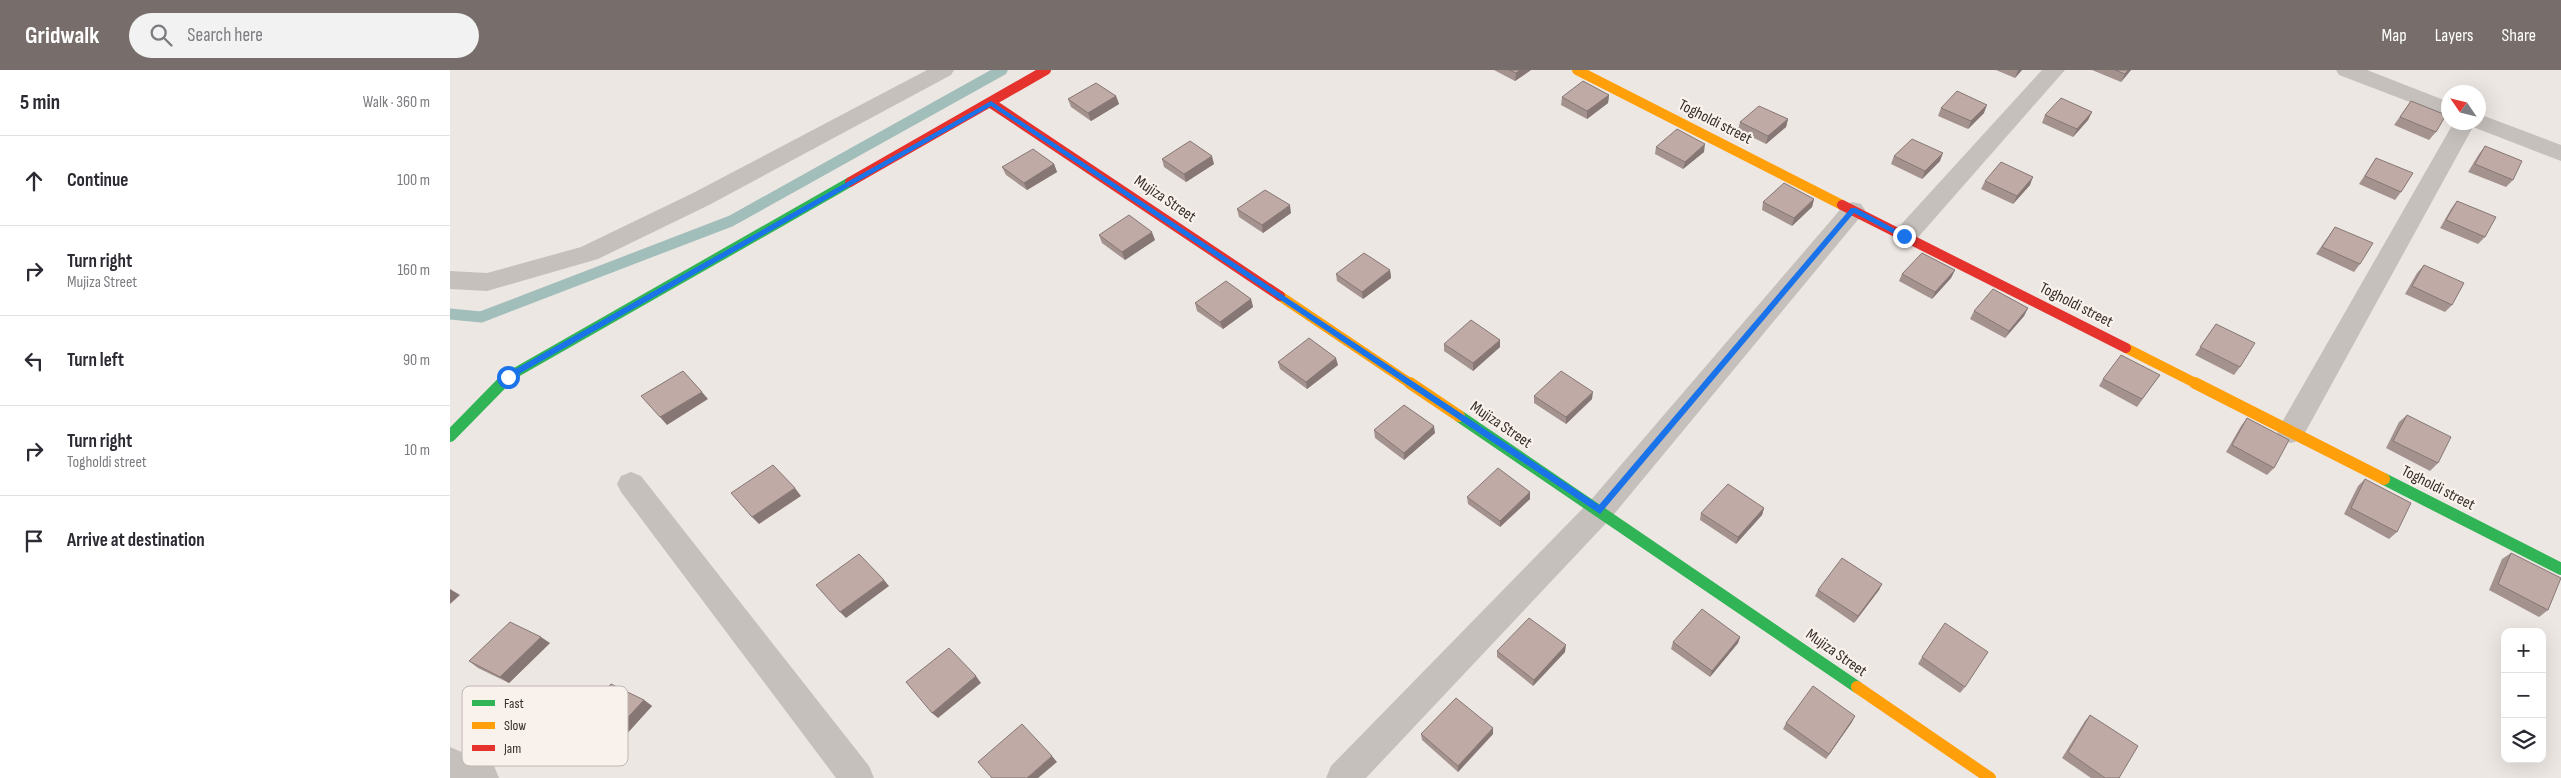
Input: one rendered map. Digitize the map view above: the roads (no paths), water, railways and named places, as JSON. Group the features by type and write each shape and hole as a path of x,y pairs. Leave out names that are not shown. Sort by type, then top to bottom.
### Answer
{"street":[{"path":"450,280 487,282 589,253 701,199 943,70"},
{"path":"450,436 508,377 1046,70"},
{"name":"Togholdi street","path":"1577,70 2561,569"},
{"path":"1904,236 2054,70"},
{"path":"2346,70 2441,107"},
{"name":"Mujiza Street","path":"991,103 1600,510 1990,778"},
{"path":"2486,124 2561,153"},
{"path":"2291,432 2461,130"},
{"path":"1343,778 1600,510 1854,210"},
{"path":"631,484 857,778"},
{"path":"450,763 482,778"}],"waterway":[{"path":"450,314 481,317 731,221 1002,70"}]}
